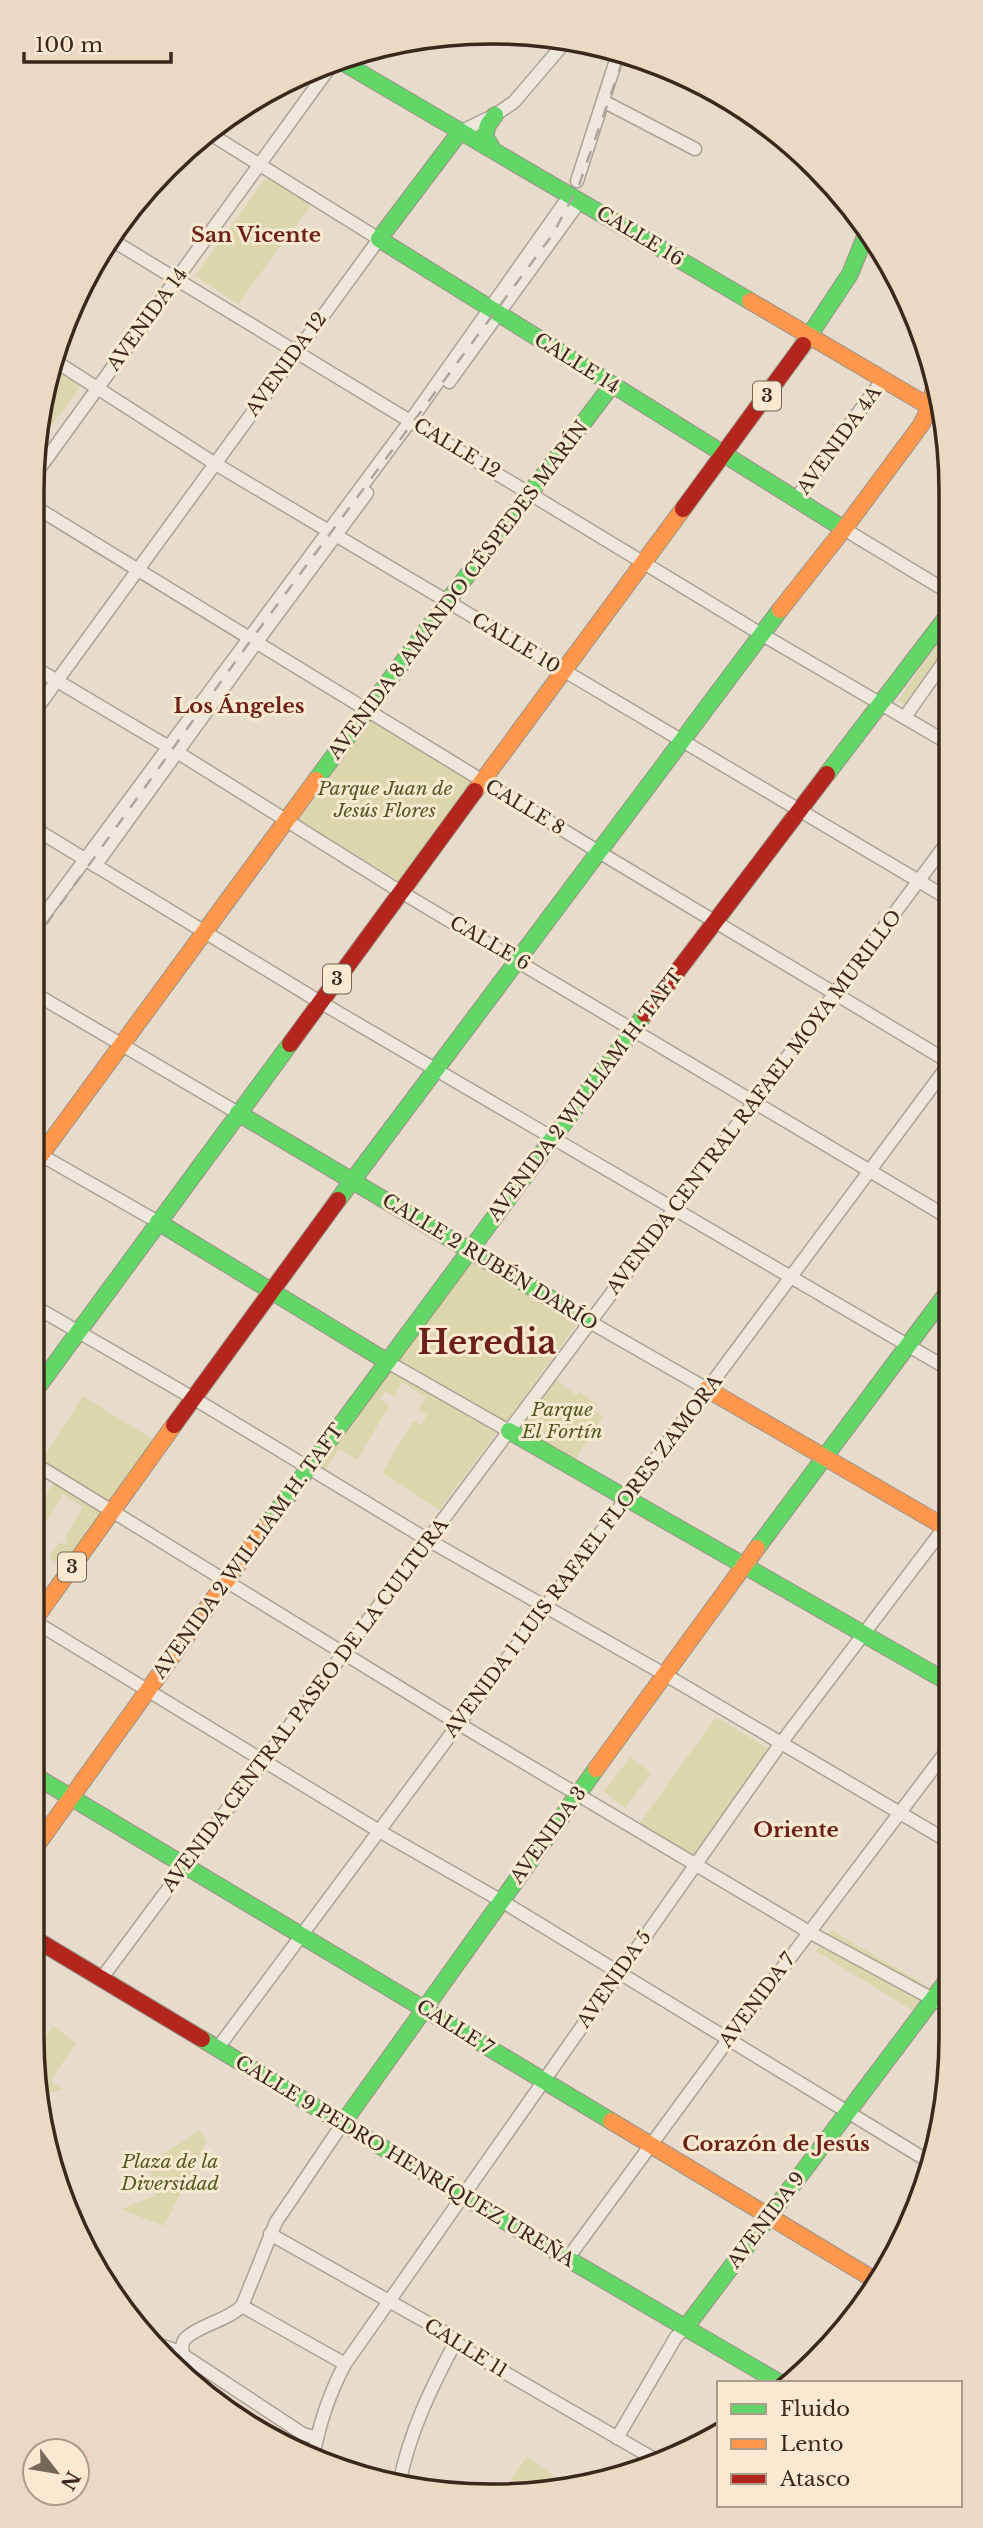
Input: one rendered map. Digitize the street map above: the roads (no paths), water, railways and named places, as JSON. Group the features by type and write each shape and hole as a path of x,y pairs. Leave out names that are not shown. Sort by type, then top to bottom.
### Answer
{"main road":[{"name":"CALLE 16","path":"352,67 460,132 575,192 810,337 931,407"},
{"path":"493,150 485,136 495,115"},
{"name":"AVENIDA 12","path":"379,239 460,132"},
{"name":"CALLE 14","path":"379,239 844,529"},
{"name":"3","path":"723,454 810,337 850,274 863,242"},
{"name":"AVENIDA 8 AMANDO CÉSPEDES MARÍN","path":"44,1145 205,932 447,602 612,386"},
{"name":"3","path":"44,1605 353,1180 520,961 761,634 932,414"},
{"path":"643,562 723,454"},
{"name":"3","path":"44,1379 643,562"},
{"name":"AVENIDA 2 WILLIAM H. TAFT","path":"44,1835 308,1466 634,1028 939,627"},
{"name":"CALLE 2 RUBÉN DARÍO","path":"238,1113 590,1322"},
{"path":"158,1222 386,1361"},
{"name":"AVENIDA 3","path":"344,2123 500,1900 664,1674 939,1303"},
{"name":"CALLE 2 RUBÉN DARÍO","path":"707,1389 939,1520"},
{"path":"509,1431 939,1677"},
{"name":"CALLE 7","path":"44,1781 869,2277"},
{"name":"CALLE 9 PEDRO HENRÍQUEZ UREÑA","path":"44,1944 777,2381"},
{"name":"AVENIDA 9","path":"686,2327 939,1991"}],"street":[{"name":"AVENIDA 12","path":"460,132 495,115 514,102 559,49"},
{"path":"44,917 90,863 414,422 495,311 575,192 616,62"},
{"name":"AVENIDA 14","path":"45,460 258,165 327,75"},
{"path":"603,102 695,149"},
{"name":"CALLE 14","path":"216,138 379,239"},
{"name":"AVENIDA 12","path":"44,699 379,239"},
{"name":"CALLE 12","path":"118,244 761,634 939,738"},
{"name":"CALLE 10","path":"62,366 214,463 939,893"},
{"name":"AVENIDA 4A","path":"795,500 883,379"},
{"name":"CALLE 8","path":"44,513 939,1057"},
{"name":"CALLE 14","path":"844,529 939,587"},
{"path":"905,717 939,669"},
{"name":"CALLE 6","path":"44,673 401,892 634,1028 939,1213"},
{"path":"44,834 320,1002 939,1364"},
{"name":"AVENIDA CENTRAL RAFAEL MOYA MURILLO","path":"509,1431 939,852"},
{"name":"CALLE 2 RUBÉN DARÍO","path":"44,1001 238,1113"},
{"name":"AVENIDA 1 LUIS RAFAEL FLORES ZAMORA","path":"217,2049 939,1077"},
{"path":"44,1163 158,1222"},
{"path":"44,1312 308,1466 428,1540 664,1674 939,1836"},
{"name":"CALLE 2 RUBÉN DARÍO","path":"590,1322 707,1389"},
{"path":"386,1361 509,1431"},
{"name":"AVENIDA CENTRAL PASEO DE LA CULTURA","path":"100,1979 509,1431"},
{"path":"44,1469 459,1724 809,1932 939,2002"},
{"name":"AVENIDA 5","path":"315,2448 332,2387 345,2364 781,1743 939,1537"},
{"path":"44,1628 379,1831 500,1900 922,2157"},
{"name":"AVENIDA 7","path":"568,2258 727,2040 939,1761"},
{"name":"AVENIDA 3","path":"242,2306 270,2234 344,2123"},
{"name":"CALLE 11","path":"270,2234 444,2332 466,2350 648,2455"},
{"path":"183,2355 182,2346 187,2337 235,2313 242,2306 345,2364"},
{"name":"AVENIDA 9","path":"617,2438 676,2337 686,2327"},
{"path":"402,2475 415,2426 456,2342"},
{"path":"169,2347 303,2434 317,2438"}],"railway":[{"path":"44,927 251,640 553,234 579,185 622,64"}],"district":[{"name":"San Vicente","path":"256,235"},
{"name":"Los Ángeles","path":"239,706"},
{"name":"Heredia","path":"487,1342"},
{"name":"Oriente","path":"796,1830"},
{"name":"Corazón de Jesús","path":"776,2144"}],"park label":[{"name":"Parque Juan de Jesús Flores","path":"385,799"},
{"name":"Parque El Fortín","path":"562,1420"},
{"name":"Plaza de la Diversidad","path":"170,2172"}]}
